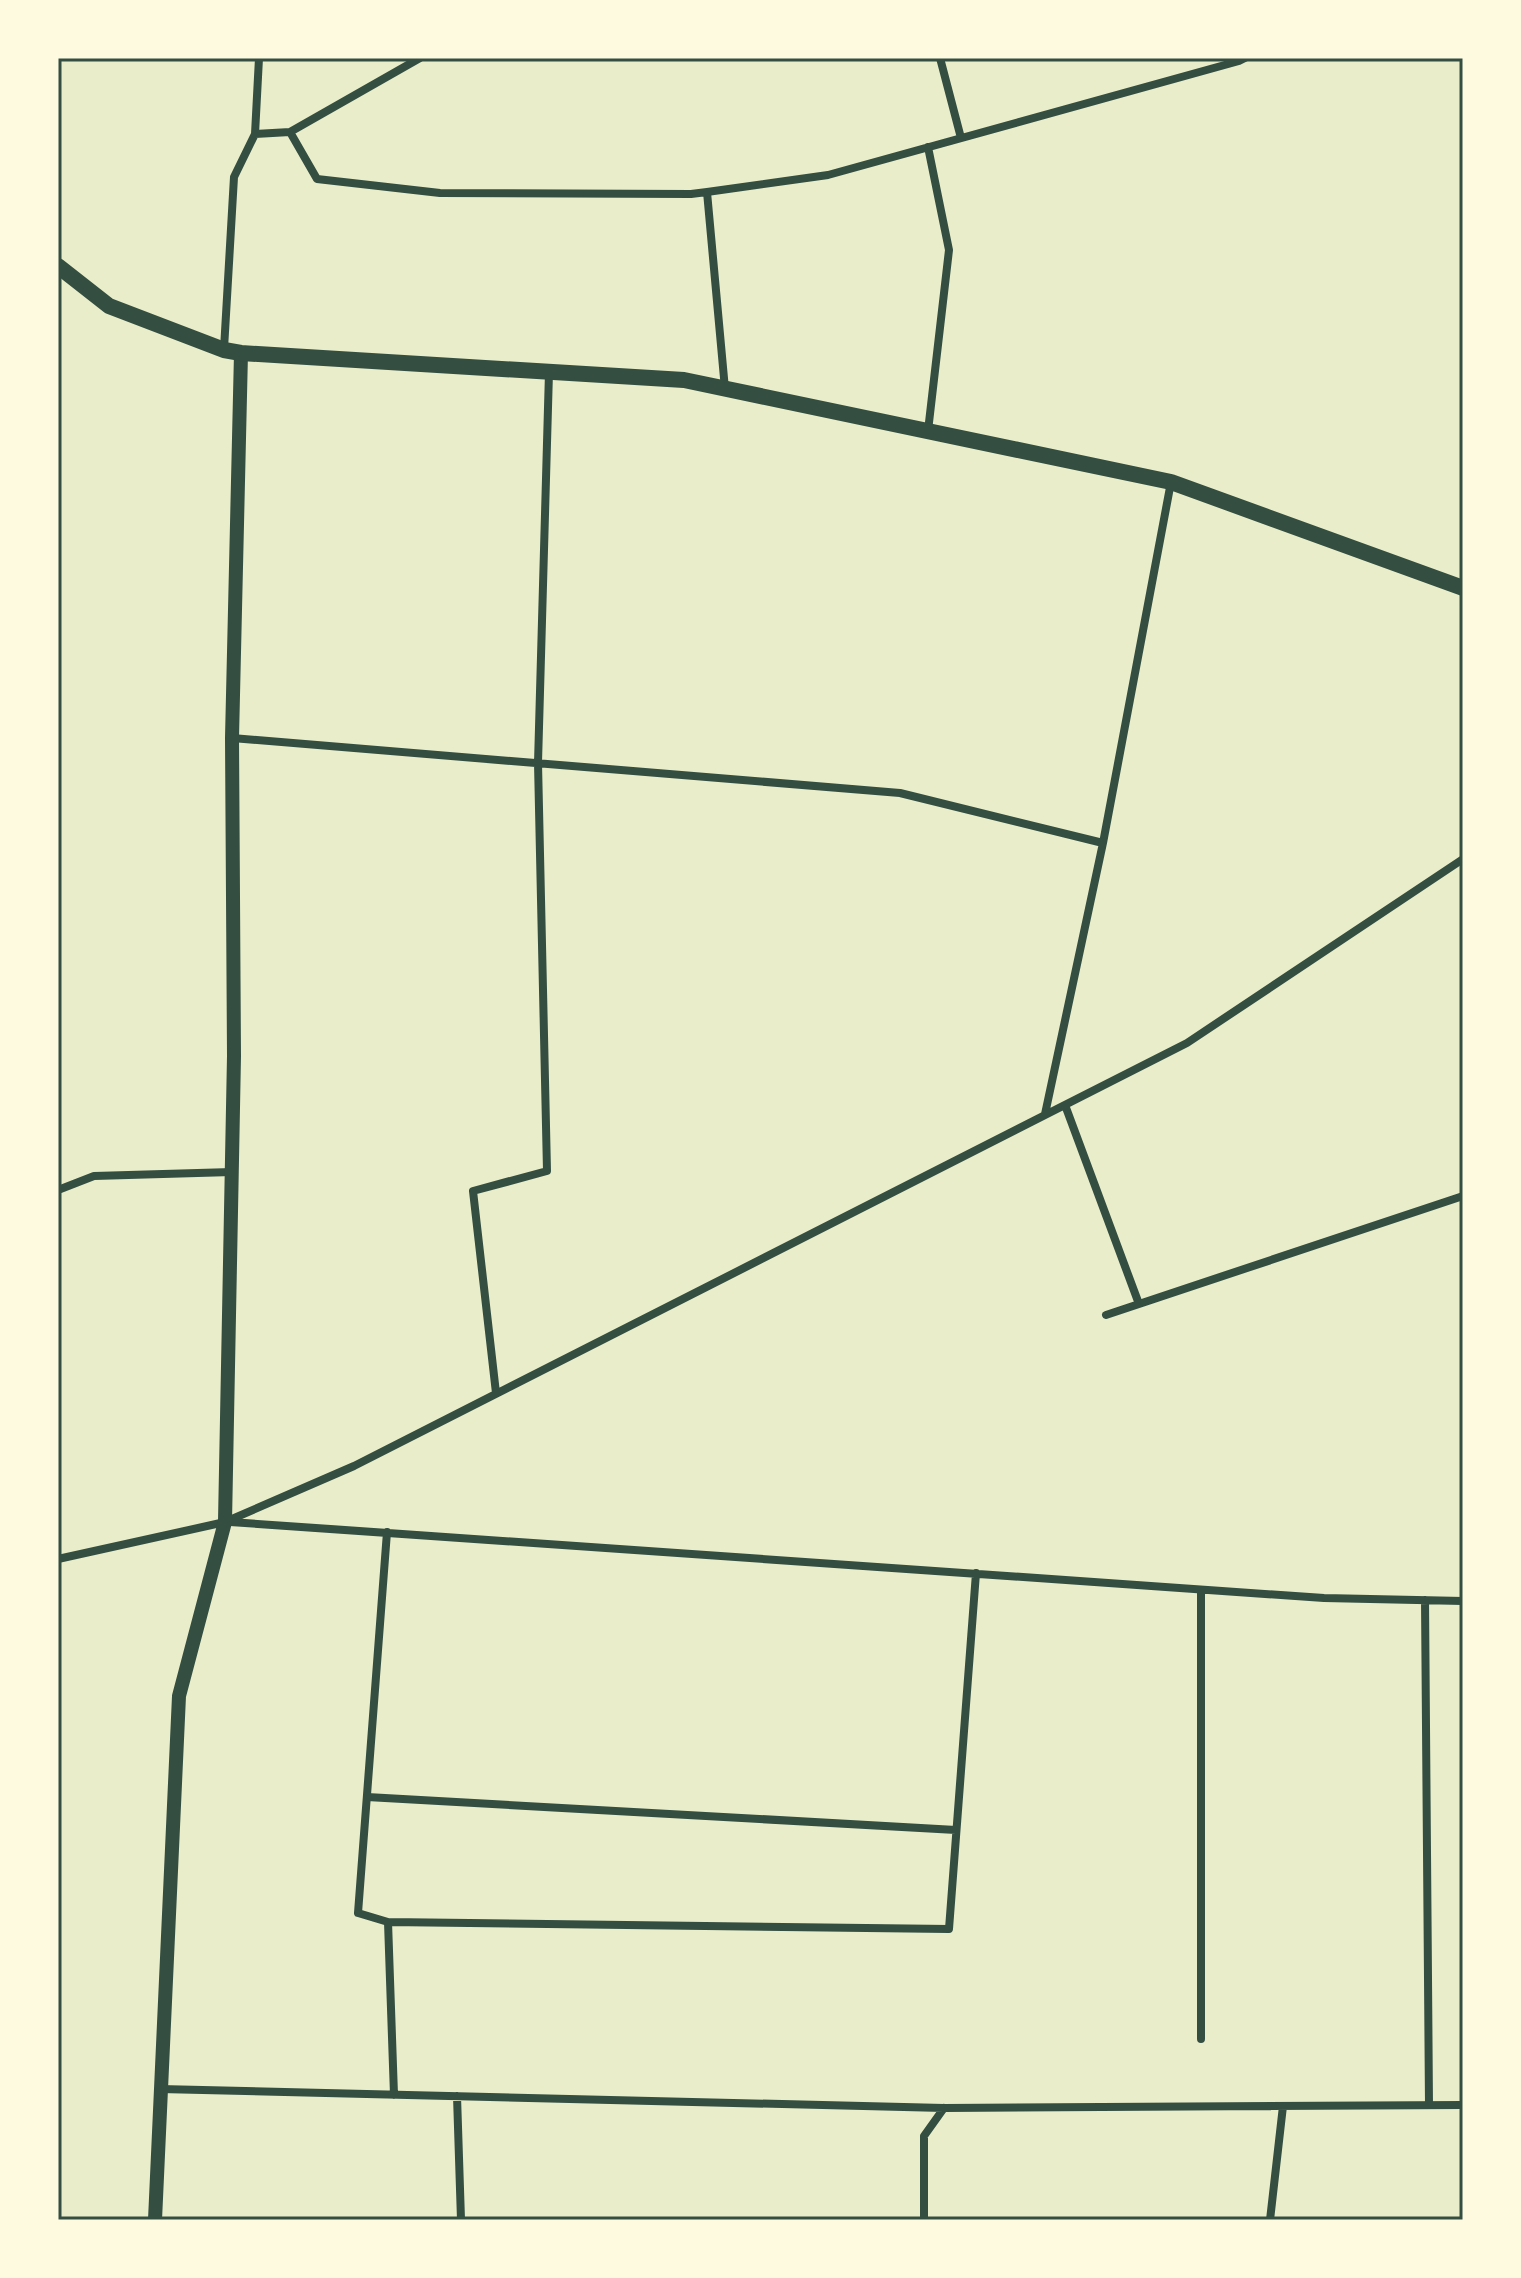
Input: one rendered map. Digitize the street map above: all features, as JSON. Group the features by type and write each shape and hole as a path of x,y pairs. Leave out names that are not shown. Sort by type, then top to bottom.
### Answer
{"main road":[{"path":"58,266 109,306 224,350 684,380 1171,482 1463,588"}],"street":[{"path":"224,350 234,177 255,134 259,58"},
{"path":"255,134 290,132 420,58"},
{"path":"940,58 961,138"},
{"path":"290,132 317,179 440,193 691,194 828,175 1245,58"},
{"path":"928,147 949,250 928,432"},
{"path":"707,192 725,389"},
{"path":"155,2220 179,1696 225,1522 234,1056 232,738 241,353"},
{"path":"496,1393 473,1191 547,1171 538,763 549,371"},
{"path":"1045,1114 1103,843 1171,482"},
{"path":"232,738 900,793 1103,843"},
{"path":"58,1559 225,1522 354,1466 1187,1043 1463,859"},
{"path":"1065,1105 1139,1304"},
{"path":"58,1190 94,1176 232,1172"},
{"path":"1106,1315 1463,1196"},
{"path":"225,1522 1324,1598 1463,1601"},
{"path":"387,1532 358,1913 388,1922 949,1929 976,1573"},
{"path":"1201,1590 1201,2039"},
{"path":"1425,1600 1429,2105"},
{"path":"367,1797 956,1830"},
{"path":"388,1922 394,2095"},
{"path":"160,2089 944,2108 1463,2105"},
{"path":"457,2096 461,2220"},
{"path":"1270,2220 1283,2106"},
{"path":"924,2220 924,2136 944,2108"}]}
